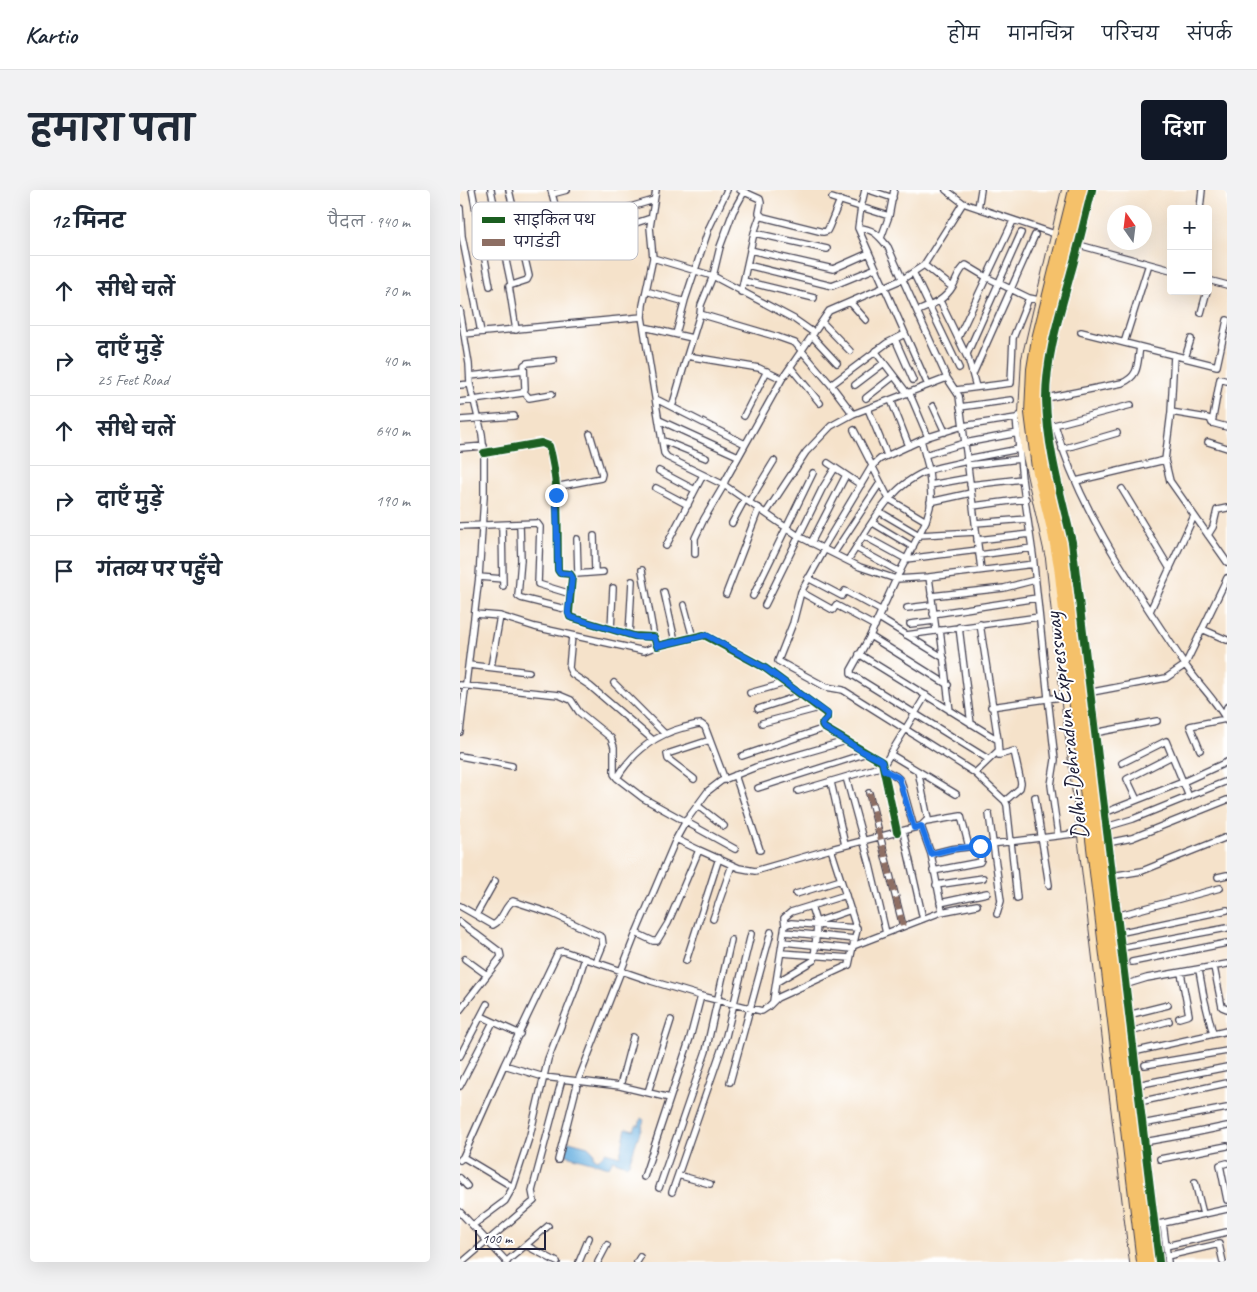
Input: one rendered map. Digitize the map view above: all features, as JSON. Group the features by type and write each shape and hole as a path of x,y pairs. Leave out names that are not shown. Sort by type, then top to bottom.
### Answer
{"highway":[{"name":"Delhi-Dehradun Expressway","path":"1074,190 1036,346 1031,384 1031,426 1036,461 1053,533 1058,566 1142,1262"},
{"name":"Delhi-Dehradun Expressway","path":"1083,190 1044,351 1040,384 1040,426 1045,466 1062,532 1067,565 1151,1262"}],"street":[{"path":"552,192 567,190"},
{"path":"656,190 651,218 654,258 642,317 664,453 667,457 724,485 800,538 860,567 896,579 929,577 981,569 1034,564"},
{"path":"676,334 685,300 709,228 727,190"},
{"path":"893,198 867,190 861,207 858,228 928,385"},
{"path":"881,238 889,216 894,190"},
{"path":"946,190 963,203 1055,234 1079,245 1167,269"},
{"path":"978,208 981,190"},
{"path":"1058,835 1051,785 1054,760 1048,698 1018,434 1026,359 1066,190"},
{"path":"1092,190 1054,336 1046,398 1052,425 1093,519 1185,665 1226,718"},
{"path":"1200,205 1202,190"},
{"path":"672,407 701,305 713,276 720,247 742,191 751,192 761,200 760,216 754,233 741,292"},
{"path":"832,198 889,216"},
{"path":"638,205 654,200"},
{"path":"760,216 823,232 827,231 840,200"},
{"path":"695,554 695,538 738,456 782,379 829,310 903,279 924,265 963,203"},
{"path":"460,208 462,236 481,332"},
{"path":"638,222 651,218"},
{"path":"958,338 1014,221"},
{"path":"858,228 870,229 888,247 947,378 959,396 981,569"},
{"path":"754,233 828,249"},
{"path":"967,357 1021,233"},
{"path":"973,374 1035,236"},
{"path":"750,250 833,269 869,252"},
{"path":"654,258 713,276 794,318 813,335 837,363"},
{"path":"485,260 490,286"},
{"path":"506,260 511,284 509,290 516,330"},
{"path":"511,284 527,280 529,276 525,260"},
{"path":"1124,342 1149,264"},
{"path":"748,265 832,286 876,268"},
{"path":"924,265 952,287"},
{"path":"918,311 940,301 952,287 962,268 966,265 1029,298 1039,300"},
{"path":"913,272 959,368"},
{"path":"744,282 814,298"},
{"path":"1212,282 1227,285"},
{"path":"646,292 682,301 685,300"},
{"path":"1201,313 1206,295"},
{"path":"956,390 1011,382 1013,338 1029,298"},
{"path":"940,301 967,357 976,387"},
{"path":"850,302 866,320"},
{"path":"460,310 470,384 484,449 479,577 469,665 463,685 460,732"},
{"path":"700,314 778,336 795,343 853,414"},
{"path":"464,334 642,317"},
{"path":"1081,332 1217,366 1227,320"},
{"path":"822,322 850,351"},
{"path":"644,327 692,338"},
{"path":"831,385 886,342 906,334"},
{"path":"895,338 913,380"},
{"path":"1185,358 1191,339"},
{"path":"1046,398 1130,380 1134,376 1140,346"},
{"path":"876,351 908,393 928,437"},
{"path":"1174,355 1171,412 1165,460 1170,481 1227,562"},
{"path":"687,356 759,368 782,379"},
{"path":"552,394 529,398 524,392 524,365 554,360"},
{"path":"855,385 884,363"},
{"path":"790,368 820,403"},
{"path":"470,376 524,370"},
{"path":"744,416 767,371"},
{"path":"866,398 894,376"},
{"path":"766,513 813,444 831,426 853,414 947,378"},
{"path":"1212,423 1220,379 1227,381"},
{"path":"460,385 470,384"},
{"path":"460,402 524,392"},
{"path":"656,399 745,444"},
{"path":"891,400 909,446"},
{"path":"960,407 1011,400"},
{"path":"1052,425 1131,405"},
{"path":"932,406 945,432"},
{"path":"868,409 887,455"},
{"path":"1171,412 1210,419 1212,423 1227,427"},
{"path":"460,420 514,416"},
{"path":"1017,898 1005,802 975,773 843,690 826,686 778,661 793,623 801,592 824,548 872,466 880,458 928,437 963,426 1020,416"},
{"path":"1020,416 1025,447 1050,558 1134,1262"},
{"path":"659,420 738,456"},
{"path":"1052,425 1052,457 1072,542 1118,933 1126,947 1134,1013 1134,1031 1138,1051 1158,1224 1159,1262"},
{"path":"854,430 889,499 926,521"},
{"path":"1062,449 1117,433"},
{"path":"555,487 601,478 602,474 590,434"},
{"path":"925,455 965,443 1018,434"},
{"path":"662,440 706,458"},
{"path":"921,440 929,470 930,485 930,502 926,521 896,579 870,636 851,670 852,674 988,758"},
{"path":"460,448 484,449 541,442 548,444 558,516 558,570 560,573 575,575 603,572"},
{"path":"1208,442 1227,448"},
{"path":"848,560 889,499 901,486 929,470 1019,449"},
{"path":"968,462 1020,459"},
{"path":"1076,481 1165,460"},
{"path":"732,522 774,461"},
{"path":"828,463 860,485"},
{"path":"766,605 822,489 835,468"},
{"path":"659,471 695,490"},
{"path":"753,596 813,473"},
{"path":"666,546 703,475"},
{"path":"811,543 846,475"},
{"path":"930,485 969,478"},
{"path":"970,486 1022,479"},
{"path":"834,553 880,483"},
{"path":"656,488 688,504"},
{"path":"1122,489 1170,569"},
{"path":"930,502 971,493"},
{"path":"972,506 1026,498"},
{"path":"726,594 759,508"},
{"path":"1208,535 1213,527 1217,510 1227,508"},
{"path":"880,512 919,536 976,532"},
{"path":"1150,611 1194,516"},
{"path":"975,523 1028,519"},
{"path":"460,526 502,526 535,522 540,526 538,584 571,594"},
{"path":"873,523 913,546"},
{"path":"520,524 521,560 518,596 569,610"},
{"path":"502,526 503,586"},
{"path":"977,540 1030,534"},
{"path":"594,536 595,572"},
{"path":"864,536 906,559 1032,548"},
{"path":"577,539 575,575 569,610 571,618 641,638 654,637"},
{"path":"856,548 900,572"},
{"path":"642,570 657,646"},
{"path":"479,577 503,579"},
{"path":"929,577 934,621 938,630 944,658 950,710"},
{"path":"808,578 842,596 845,591 882,611"},
{"path":"991,707 1166,678 1185,665 1225,587 1227,578"},
{"path":"931,596 1004,588 1035,580"},
{"path":"629,635 632,581"},
{"path":"612,630 613,588"},
{"path":"664,592 674,641"},
{"path":"801,592 833,610 836,604 875,626"},
{"path":"933,614 1037,598"},
{"path":"684,605 693,638"},
{"path":"907,608 932,605"},
{"path":"475,614 500,616 572,636 644,651 674,641 706,635 765,668 826,712 828,716 822,724 825,728 880,760 924,919"},
{"path":"491,668 500,616"},
{"path":"906,635 1039,617"},
{"path":"879,618 944,658"},
{"path":"910,624 934,621"},
{"path":"980,624 991,707 998,740 998,751"},
{"path":"959,627 971,724"},
{"path":"1202,629 1227,640"},
{"path":"572,636 569,668 572,674 590,686 653,740"},
{"path":"870,636 948,685"},
{"path":"860,654 998,740"},
{"path":"469,665 529,672"},
{"path":"614,683 664,733"},
{"path":"750,693 785,683"},
{"path":"463,685 559,695 568,698 579,712 611,738 614,746 614,774 617,778 644,798 735,849"},
{"path":"758,708 801,695"},
{"path":"883,768 904,729 926,695"},
{"path":"762,723 819,708"},
{"path":"1226,718 1227,708"},
{"path":"1200,750 1190,726 1226,718"},
{"path":"1094,733 1157,721"},
{"path":"617,778 627,763 653,740 664,733 701,724 705,727 725,780"},
{"path":"742,756 825,728"},
{"path":"694,779 668,759 667,754 710,740"},
{"path":"558,1160 578,1081 636,933 676,839 686,821 713,786 725,780 778,760 846,741"},
{"path":"1122,762 1166,741 1188,797"},
{"path":"975,773 988,758 998,751"},
{"path":"998,751 999,754 1014,751 1021,783 1020,788 1005,802"},
{"path":"758,788 867,753"},
{"path":"890,754 956,794"},
{"path":"460,756 512,766"},
{"path":"1137,800 1127,779 1172,756"},
{"path":"1104,813 1227,762"},
{"path":"798,791 883,768 900,780 914,828"},
{"path":"918,771 928,815 928,819 924,824"},
{"path":"736,775 760,850"},
{"path":"846,777 886,933"},
{"path":"1106,827 1133,819 1227,781"},
{"path":"831,782 845,845"},
{"path":"869,793 903,926"},
{"path":"1035,797 1043,836 1049,885"},
{"path":"1108,844 1132,838 1227,800"},
{"path":"698,806 724,826"},
{"path":"989,814 1001,901 997,914"},
{"path":"676,839 732,865 755,871 831,848 862,842 924,824 961,816 969,847"},
{"path":"924,824 940,903 940,912"},
{"path":"931,854 1043,836 1082,833"},
{"path":"1111,876 1142,871 1227,837"},
{"path":"934,871 981,861 980,846"},
{"path":"513,1187 462,1158 556,954 564,951 701,996 762,1011 768,1008 774,1001 849,965 857,928 831,848"},
{"path":"636,933 653,942 657,940 668,922 699,850"},
{"path":"686,961 719,858"},
{"path":"713,920 732,865"},
{"path":"1218,877 1227,875"},
{"path":"936,885 983,878"},
{"path":"796,894 841,880"},
{"path":"476,915 495,881"},
{"path":"1116,916 1220,888"},
{"path":"940,903 987,893"},
{"path":"774,1001 786,925 784,918 788,914 846,895"},
{"path":"460,906 490,924 496,924 513,901 553,914 602,938 603,945 596,962"},
{"path":"783,942 815,946 853,947 940,912 977,905"},
{"path":"777,982 788,974 813,962 817,924 812,906"},
{"path":"817,924 851,910"},
{"path":"1118,933 1227,910"},
{"path":"460,922 500,952 500,959 460,1010"},
{"path":"786,925 791,923 817,924 857,928"},
{"path":"1126,947 1227,928"},
{"path":"730,1082 771,932"},
{"path":"784,932 855,939"},
{"path":"672,1192 723,1047 751,934"},
{"path":"658,1188 706,1051 731,940"},
{"path":"1132,962 1227,943"},
{"path":"781,953 850,958"},
{"path":"472,1225 505,1201 513,1187 530,1135 548,1059 575,990 585,958"},
{"path":"465,959 487,976"},
{"path":"1129,984 1147,978 1227,964"},
{"path":"1214,967 1222,1006 1227,1009"},
{"path":"1199,970 1212,1034"},
{"path":"1180,1018 1189,1016 1181,972"},
{"path":"1218,989 1227,987"},
{"path":"644,1176 701,996"},
{"path":"460,1056 487,1004"},
{"path":"1134,1013 1168,1006"},
{"path":"481,1016 520,1034"},
{"path":"648,1092 671,1020"},
{"path":"1134,1031 1169,1021"},
{"path":"460,1086 493,1022"},
{"path":"1138,1051 1227,1031"},
{"path":"620,1086 633,1037"},
{"path":"1145,1065 1227,1051"},
{"path":"504,1065 544,1077 620,1086 670,1098"},
{"path":"1141,1084 1227,1067"},
{"path":"463,1258 488,1241 534,1202 532,1190 562,1079"},
{"path":"1143,1101 1227,1083"},
{"path":"1146,1123 1227,1108"},
{"path":"1148,1141 1227,1126"},
{"path":"1160,1159 1227,1146"},
{"path":"1227,1163 1220,1165 1227,1200"},
{"path":"678,1175 710,1184"},
{"path":"460,1178 467,1186"},
{"path":"1196,1182 1203,1214"},
{"path":"1158,1224 1227,1209"},
{"path":"460,1212 506,1262 527,1246 548,1226"},
{"path":"1158,1224 1166,1246 1168,1259 1219,1244 1224,1254 1223,1262"},
{"path":"1166,1246 1227,1232"},
{"path":"579,1262 589,1238"},
{"path":"598,1262 607,1245"},
{"path":"527,1246 557,1262"}],"water":[{"path":"641,1118 644,1120 629,1163 626,1165 613,1160 609,1167 566,1155 567,1142 569,1141 588,1146 594,1152 594,1158 598,1160 605,1152 620,1156 626,1128 634,1130 636,1125 639,1125"}],"marked path":[{"path":"869,793 903,926"}],"cycle path":[{"path":"1092,190 1051,351 1046,399 1047,417 1055,471 1072,542 1159,1262"},
{"path":"484,453 541,443 549,446 555,475 558,570 560,573 570,574 572,577 570,617 634,636 654,637 657,646 704,635 765,668 827,714 827,718 822,724 823,727 882,762 897,832"}],"route":[{"path":"556,495 558,570 560,573 570,574 572,577 568,613 571,618 641,638 654,637 657,646 706,635 726,648 765,668 826,712 828,716 822,724 823,727 880,760 884,770 899,778 914,828 921,826 931,854 951,849 980,846"}]}
